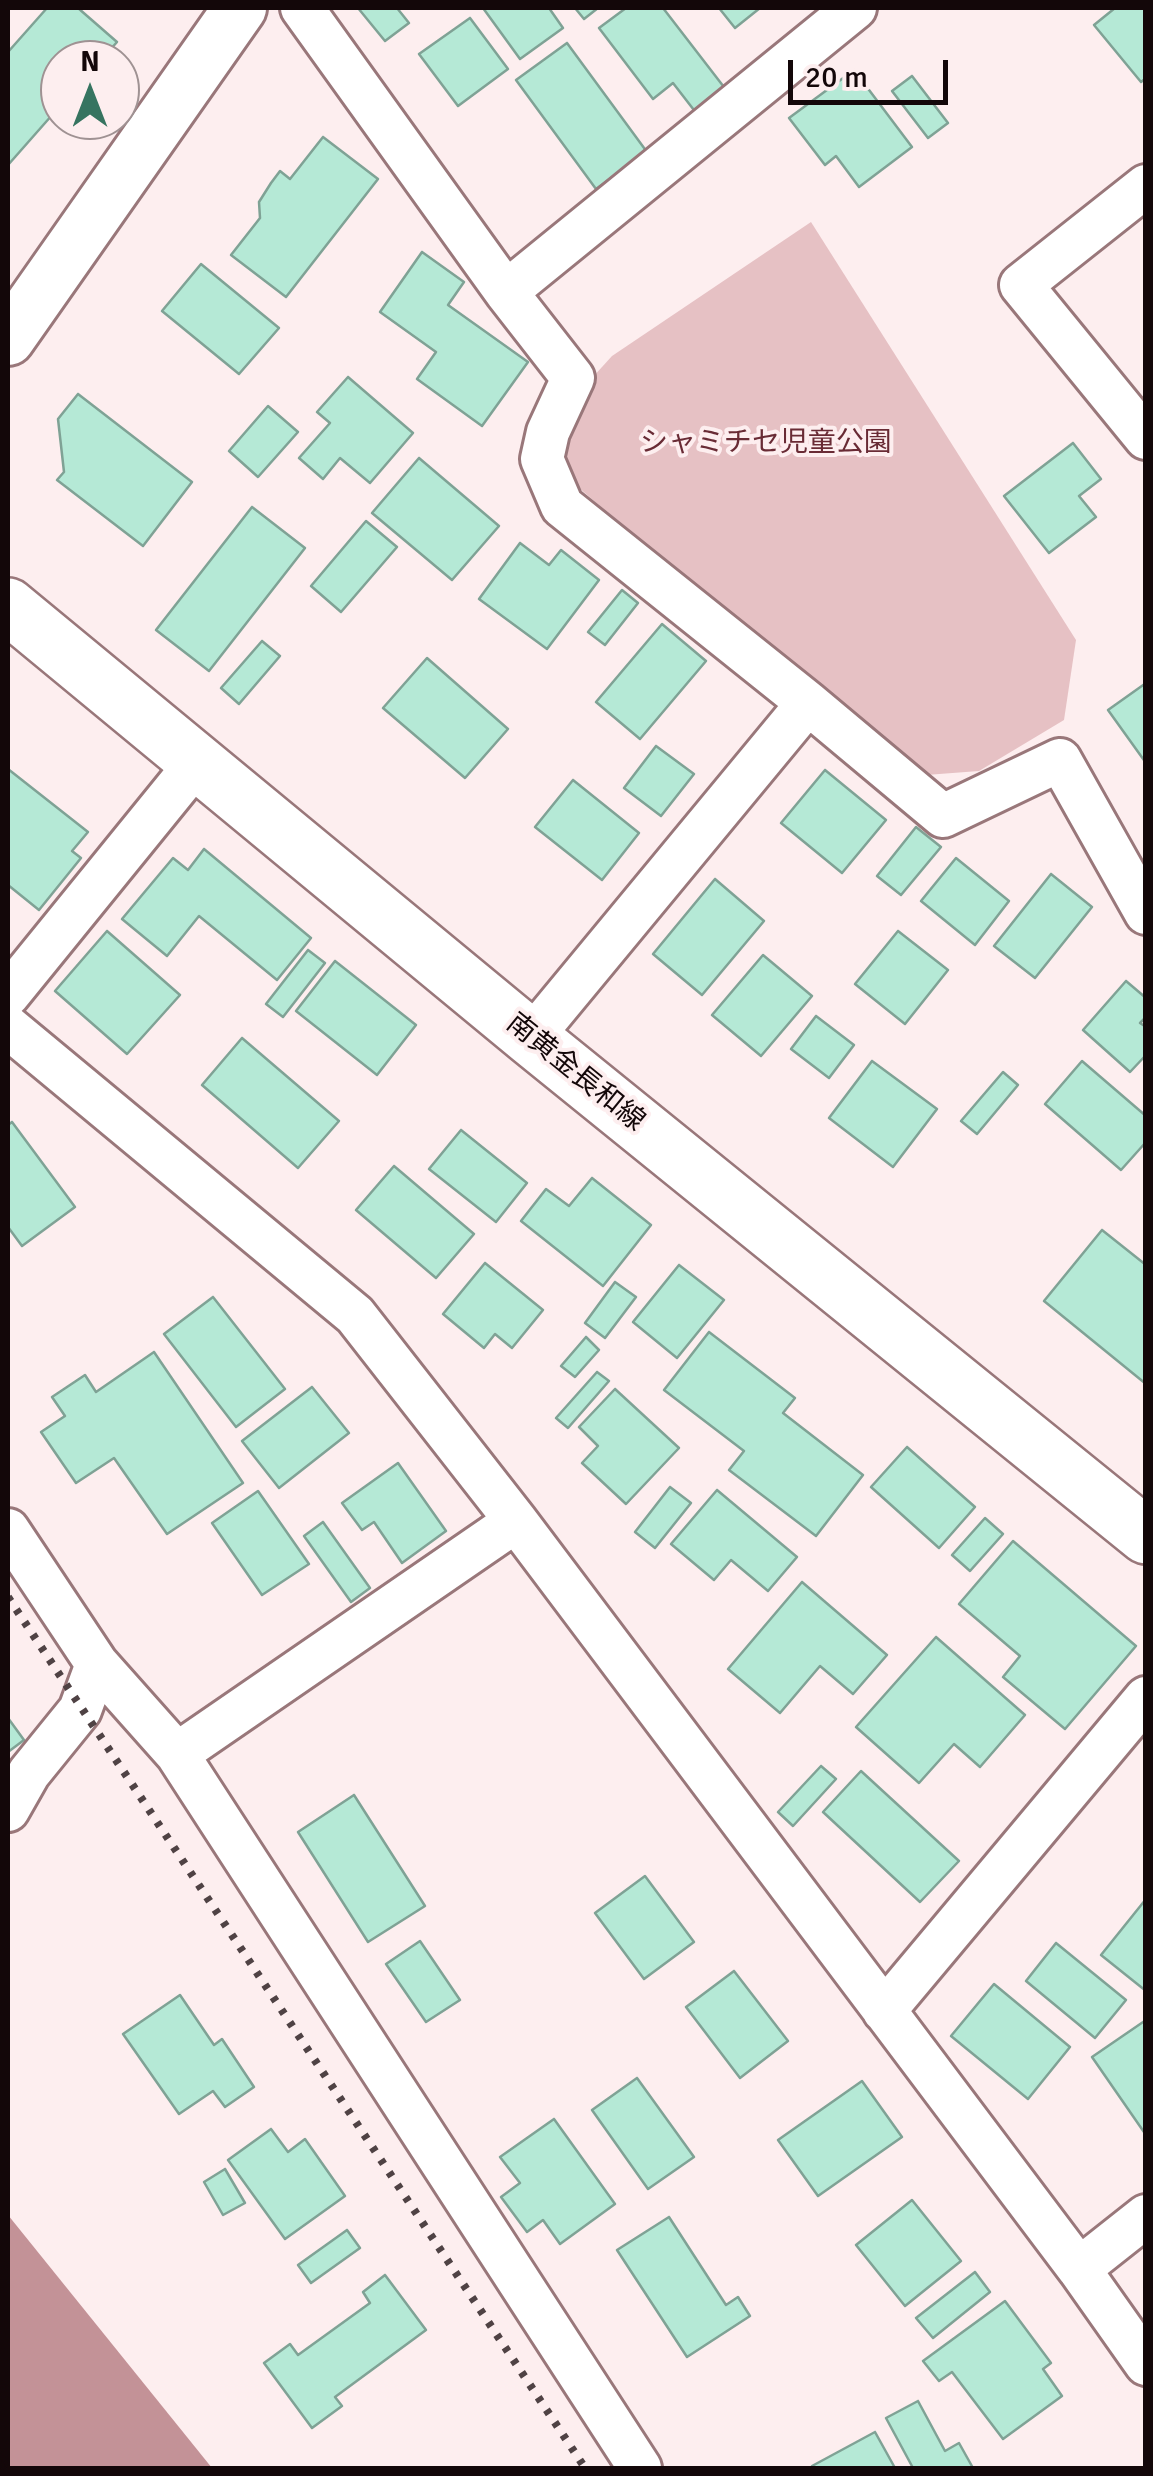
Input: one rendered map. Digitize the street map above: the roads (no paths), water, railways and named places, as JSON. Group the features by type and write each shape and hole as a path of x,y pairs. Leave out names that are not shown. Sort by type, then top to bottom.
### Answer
{"main road":[{"name":"南黄金長和線","path":"8,606 1146,1536"}],"street":[{"path":"8,339 240,8"},
{"path":"302,8 506,292 573,378 548,432 542,459 562,506 943,816 1060,760 1146,913"},
{"path":"506,292 855,8"},
{"path":"1146,186 1021,285 1146,438"},
{"path":"532,1038 808,703"},
{"path":"8,995 198,761"},
{"path":"8,1028 355,1315 516,1521 1079,2269 1146,2364"},
{"path":"177,1754 516,1521"},
{"path":"8,1530 97,1664 177,1754 640,2468"},
{"path":"8,1810 29,1773 80,1710 97,1664"},
{"path":"884,2011 1146,1698"},
{"path":"1079,2269 1146,2216"}],"railway":[{"path":"8,1597 585,2468"}],"park label":[{"name":"シャミチセ児童公園","path":"766,444"}]}
